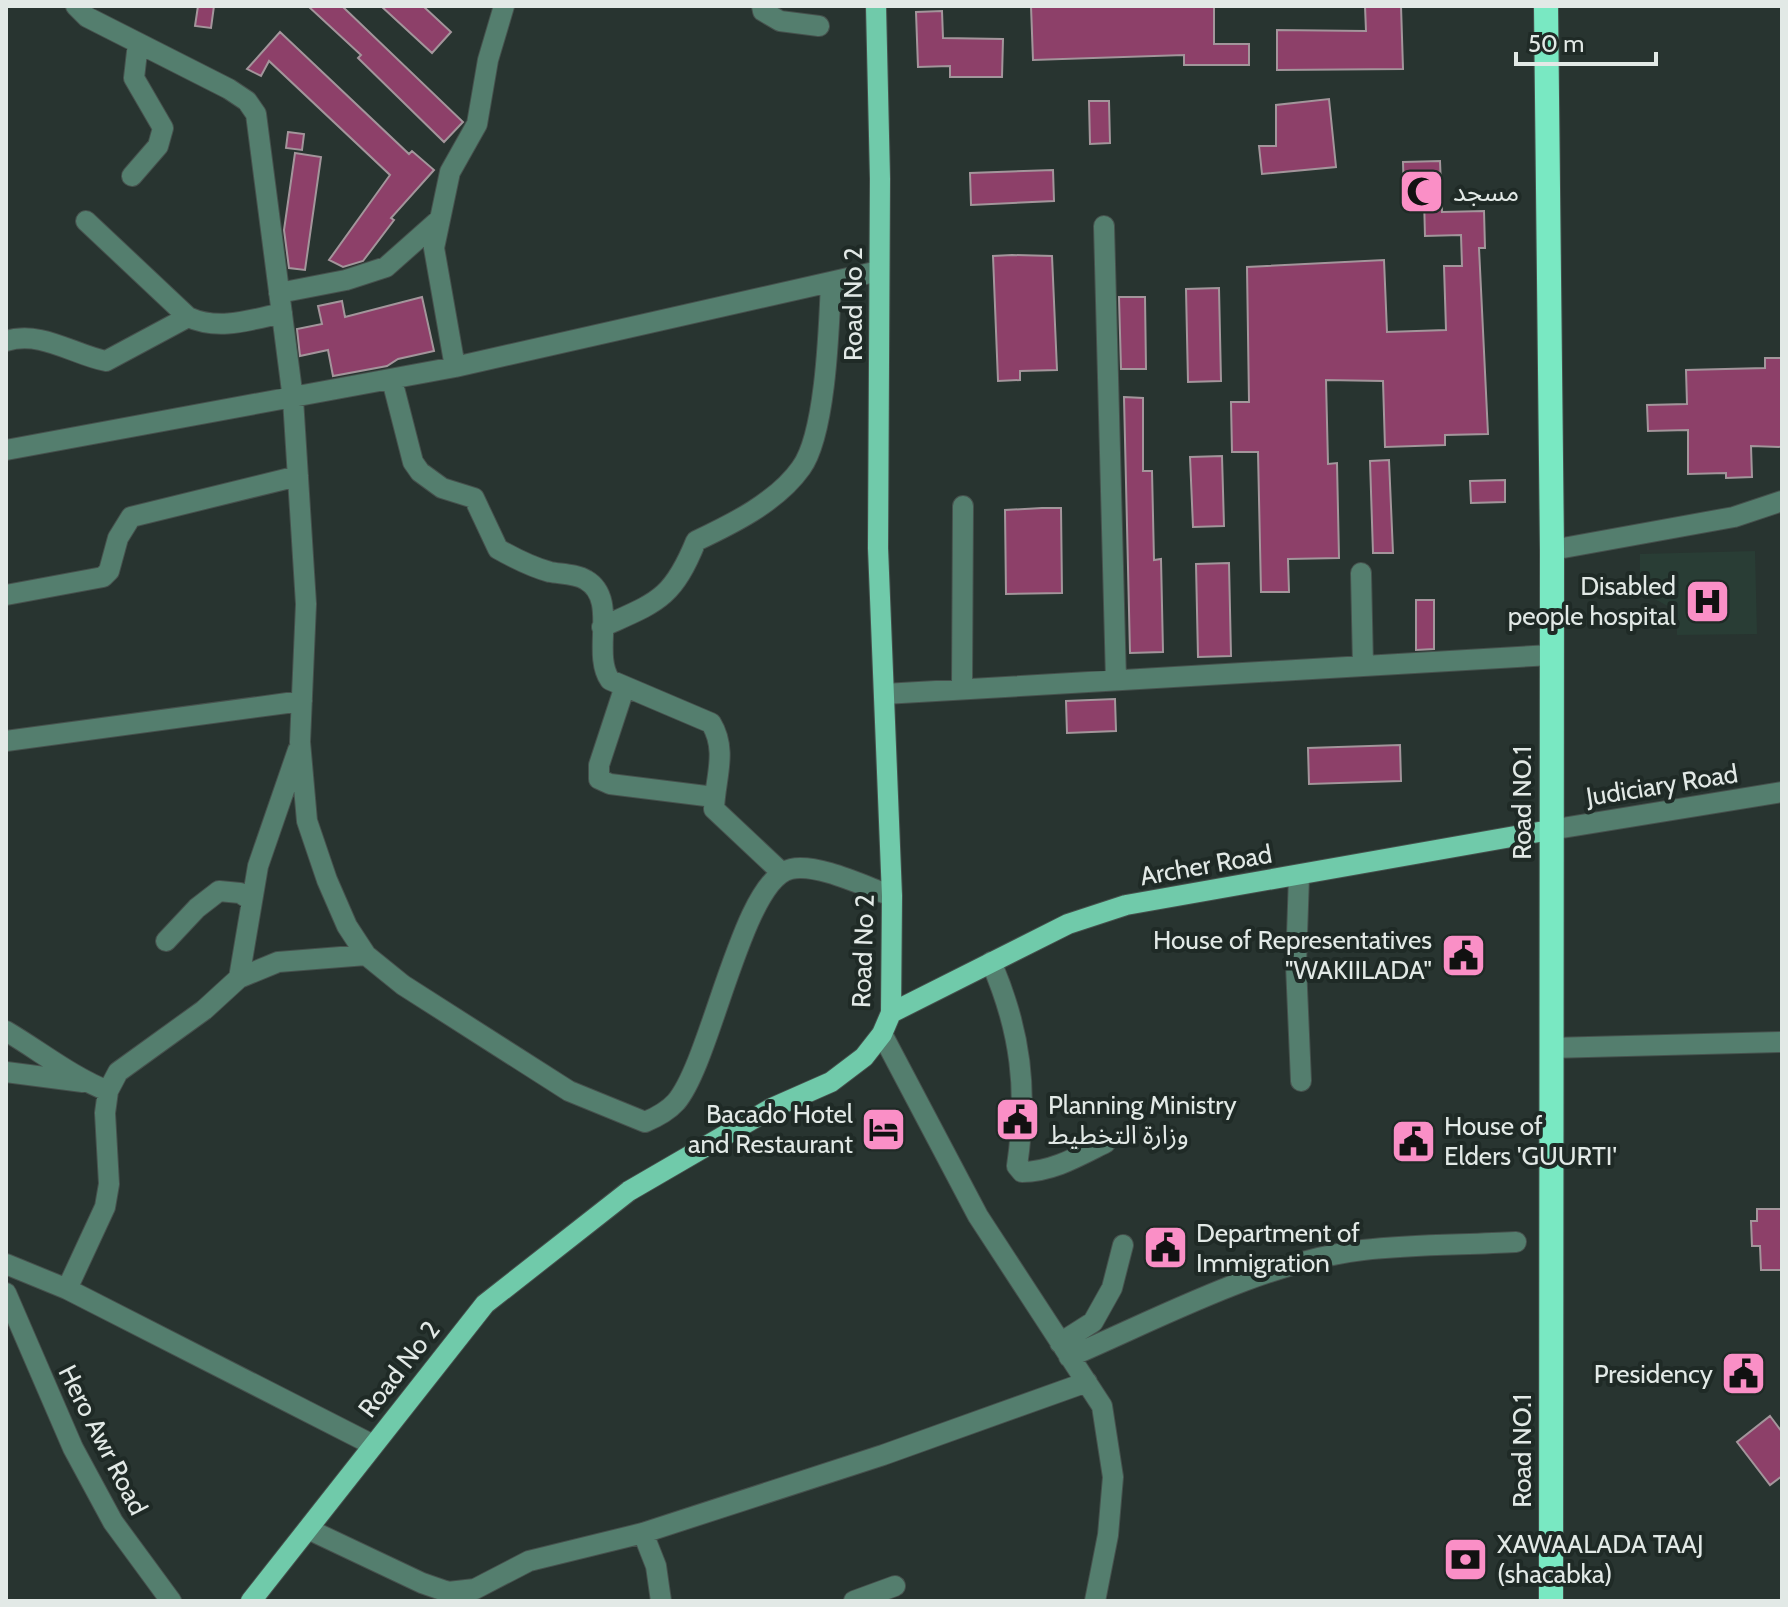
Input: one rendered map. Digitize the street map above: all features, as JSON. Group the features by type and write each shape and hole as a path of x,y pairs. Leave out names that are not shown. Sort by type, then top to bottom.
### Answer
{"highway":[{"name":"Road NO.1","path":"1546,6 1552,550 1551,1601"}],"main road":[{"name":"Road No 2","path":"251,1601 310,1530 485,1304 629,1191 772,1108 831,1082 864,1057 882,1034 891,1013 892,896 878,548 876,6"},
{"name":"Archer Road","path":"891,1013 1068,924 1126,905 1550,830"}],"street":[{"path":"76,6 87,17 229,89 247,101 256,114 293,399 306,604 300,742 307,821 347,926 366,955 403,985 569,1091 645,1122 661,1115 677,1101 695,1070 756,906 781,872 794,868 809,869 892,896"},
{"path":"455,367 435,260 439,220 450,172 477,124 504,6"},
{"path":"762,6 763,11 780,21 819,26"},
{"path":"132,176 158,146 163,128 134,78 138,43"},
{"path":"86,221 188,317 204,324 222,325 386,267 439,220"},
{"path":"1104,226 1116,680"},
{"path":"6,450 392,380 879,271"},
{"path":"602,627 663,599 684,571 696,541 731,525 777,492 802,467 820,400 829,337 831,282"},
{"path":"6,341 16,338 40,341 106,361 188,317"},
{"path":"392,380 413,462 420,472 442,488 474,498 498,549 545,571 586,579 602,601 603,670 610,680 624,689 711,723 720,738 721,753 714,809 720,818 781,872"},
{"path":"6,595 103,577 109,571 118,538 131,517 298,476"},
{"path":"1552,550 1734,517 1782,501"},
{"path":"962,689 963,506"},
{"path":"1361,573 1363,666"},
{"path":"884,694 1551,655"},
{"path":"624,689 599,765 599,779 610,784 714,797"},
{"path":"6,741 302,701"},
{"path":"239,978 251,900 269,832 300,742"},
{"name":"Judiciary Road","path":"1550,830 1782,792"},
{"path":"1299,876 1296,965 1301,1081"},
{"path":"166,941 197,908 219,891 240,893 251,900"},
{"path":"67,1289 105,1207 109,1184 105,1113 108,1091 118,1072 204,1010 239,978 278,962 366,955"},
{"path":"991,962 1016,1025 1022,1093 1017,1166 1022,1172 1030,1172 1059,1165 1105,1143"},
{"path":"6,1031 62,1064 83,1082"},
{"path":"882,1034 970,1203 1102,1406 1113,1477 1108,1535 1095,1601"},
{"path":"1550,1048 1782,1042"},
{"path":"6,1072 83,1082 108,1091"},
{"path":"1064,1350 1242,1283 1361,1250 1516,1242"},
{"path":"1064,1350 1093,1322 1112,1288 1123,1245"},
{"path":"6,1264 67,1289 373,1445"},
{"name":"Hero Awr Road","path":"6,1293 80,1460 113,1522 171,1601"},
{"path":"310,1530 448,1592 475,1589 529,1561 643,1533 883,1455 1087,1382"},
{"path":"643,1533 656,1566 661,1601"},
{"path":"854,1601 895,1586"}],"shaded area":[{"name":"Disabled people hospital","path":"1755,551 1757,634 1677,635 1677,611 1640,591 1640,554"}],"building":[{"path":"198,6 214,6 211,28 195,26"},
{"path":"308,6 342,6 463,122 444,142 358,58 361,55"},
{"path":"381,6 423,6 451,32 432,53"},
{"path":"1031,6 1214,6 1214,44 1249,44 1249,65 1184,65 1184,55 1033,60"},
{"path":"1365,6 1401,6 1403,69 1277,70 1277,30 1366,31"},
{"path":"942,11 943,38 1003,39 1002,77 950,77 950,66 918,67 916,12"},
{"path":"280,32 409,154 412,151 434,170 391,218 394,220 363,261 343,267 329,260 390,175 269,61 261,76 247,69"},
{"path":"1329,99 1336,167 1262,174 1259,146 1276,146 1276,105"},
{"path":"1089,101 1109,101 1110,143 1090,144"},
{"path":"288,132 304,134 302,150 286,148"},
{"path":"295,153 321,157 305,270 289,268 284,230"},
{"path":"1440,161 1442,212 1484,211 1485,248 1479,248 1488,434 1445,435 1445,445 1385,447 1383,381 1326,380 1328,464 1337,463 1339,558 1288,559 1289,592 1261,592 1258,452 1232,452 1231,402 1249,402 1247,267 1384,260 1387,332 1446,330 1444,266 1462,266 1461,235 1425,236 1424,198 1404,199 1403,162"},
{"path":"1053,170 1054,201 971,205 970,173"},
{"path":"993,256 1052,256 1057,370 1020,371 1020,380 998,381"},
{"path":"1219,288 1221,381 1188,382 1186,289"},
{"path":"422,297 434,351 398,359 387,366 333,376 328,350 300,356 297,329 322,324 318,306 342,301 345,317"},
{"path":"1119,297 1145,297 1146,369 1121,369"},
{"path":"1765,358 1782,358 1782,447 1751,446 1752,477 1726,478 1726,473 1688,474 1688,430 1648,431 1647,405 1687,404 1686,370 1765,368"},
{"path":"1124,397 1143,398 1143,471 1152,471 1154,560 1161,559 1163,652 1130,653"},
{"path":"1222,456 1224,526 1193,527 1190,457"},
{"path":"1389,460 1393,553 1373,553 1370,461"},
{"path":"1505,480 1505,502 1471,503 1470,481"},
{"path":"1061,508 1062,593 1006,594 1005,510"},
{"path":"1229,563 1231,656 1198,657 1196,564"},
{"path":"1416,600 1434,600 1434,649 1416,650"},
{"path":"1115,699 1116,731 1067,733 1066,701"},
{"path":"1400,745 1401,781 1309,784 1308,748"},
{"path":"1757,1209 1782,1209 1782,1270 1761,1270 1760,1246 1752,1246 1751,1221 1757,1221"},
{"path":"1770,1416 1782,1432 1782,1476 1770,1485 1737,1442"}],"place":[{"name":"مسجد","path":"1422,192"},
{"name":"Disabled people hospital","path":"1707,601"},
{"name":"House of Representatives \"WAKIILADA\"","path":"1463,955"},
{"name":"Planning Ministry وزارة التخطيط","path":"1017,1120"},
{"name":"Bacado Hotel and Restaurant","path":"884,1129"},
{"name":"House of Elders 'GUURTI'","path":"1413,1141"},
{"name":"Department of Immigration","path":"1165,1248"},
{"name":"Presidency","path":"1744,1374"},
{"name":"XAWAALADA TAAJ (shacabka)","path":"1466,1559"}]}
